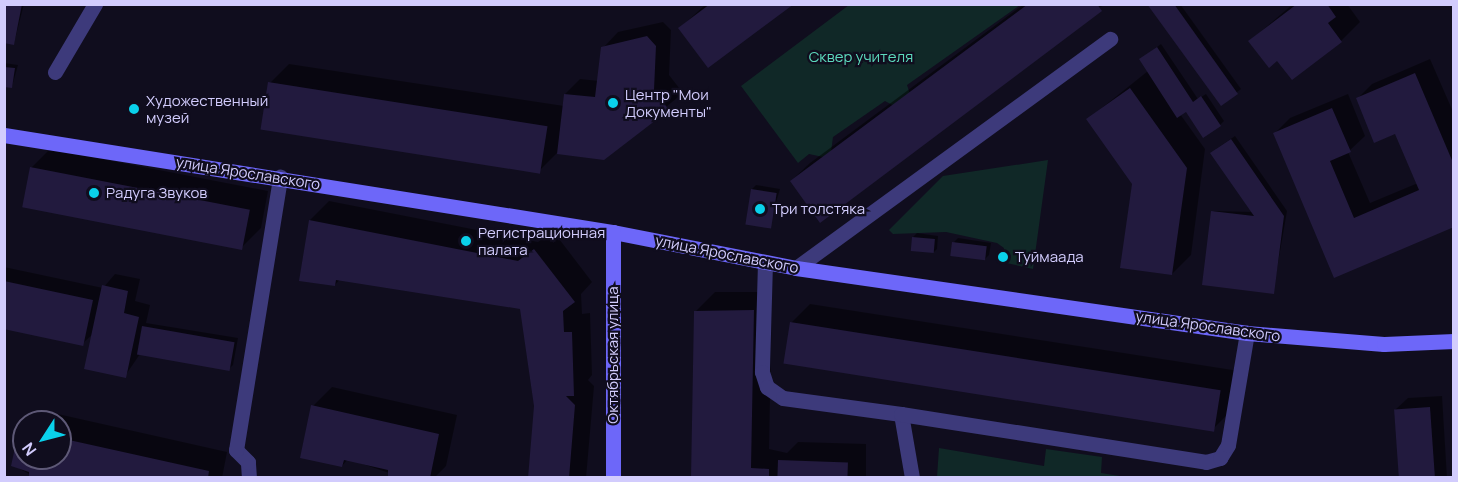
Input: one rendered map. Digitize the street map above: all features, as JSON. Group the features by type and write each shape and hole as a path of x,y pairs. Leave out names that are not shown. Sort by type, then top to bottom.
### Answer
{"street":[{"path":"55,72 95,5"},
{"path":"796,268 1110,39"},
{"name":"улица Ярославского","path":"4,135 280,177 613,232 796,268 1247,333 1384,344 1454,341"},
{"path":"249,477 248,462 236,450 265,294 280,177"},
{"name":"Октябрьская улица","path":"613,232 613,477"},
{"path":"765,262 762,372 767,387 783,398 901,414 1206,462 1220,458 1228,445 1247,333"},
{"path":"901,414 912,477"}],"green space":[{"name":"Сквер учителя","path":"849,5 1020,5 907,85 910,94 896,107 885,101 833,137 831,152 823,157 809,154 798,163 741,86"},
{"path":"1048,160 1033,269 1002,262 1004,248 997,243 946,232 893,234 889,230 943,176"},
{"path":"939,448 1044,466 1046,449 1102,457 1101,473 1126,477 937,477"}],"building":[{"path":"4,4 22,4 14,45 4,43"},
{"path":"710,4 794,4 708,68 678,28"},
{"path":"1028,4 1097,4 1102,11 820,223 790,181"},
{"path":"1147,4 1174,4 1238,94 1221,106"},
{"path":"1297,4 1327,4 1336,17 1328,23 1342,42 1292,80 1277,61 1269,68 1248,41"},
{"name":"Центр \"Мои Документы\"","path":"647,36 656,46 654,90 669,110 604,160 557,154 564,94 595,97 601,47"},
{"path":"1157,47 1193,102 1201,96 1221,126 1203,138 1186,112 1177,118 1139,59"},
{"path":"4,67 15,68 12,88 4,87"},
{"path":"1415,73 1454,165 1454,227 1334,278 1273,133 1332,108 1351,152 1330,161 1354,218 1419,190 1395,134 1374,143 1356,98"},
{"path":"268,82 548,126 540,174 260,129"},
{"path":"1130,88 1187,168 1172,275 1120,268 1132,184 1086,119"},
{"path":"1231,139 1284,216 1274,294 1202,285 1211,211 1254,216 1210,153"},
{"path":"30,167 250,210 242,250 22,207"},
{"name":"Три толстяка","path":"751,189 777,193 771,229 745,225"},
{"path":"309,220 518,261 534,249 575,302 563,311 564,332 572,332 574,396 566,396 575,405 569,478 528,478 534,406 520,309 336,280 335,286 299,281"},
{"path":"912,237 935,239 934,253 911,251"},
{"path":"952,242 987,246 985,260 950,256"},
{"path":"4,281 93,300 83,346 4,329"},
{"path":"102,285 128,291 124,313 139,317 126,378 84,369"},
{"path":"754,310 751,468 769,469 769,478 691,478 694,311"},
{"path":"790,322 1221,390 1214,432 783,363"},
{"path":"142,326 235,342 230,371 137,355"},
{"path":"311,405 439,434 430,478 388,478 388,470 344,460 342,467 300,458"},
{"path":"1430,407 1435,478 1399,478 1394,410"},
{"path":"72,441 209,471 208,478 29,478 29,472 23,470 72,470"},
{"path":"778,460 848,462 847,478 777,478"}],"place":[{"name":"Центр \"Мои Документы\"","path":"613,103"},
{"name":"Художественный музей","path":"134,109"},
{"name":"Радуга Звуков","path":"94,193"},
{"name":"Три толстяка","path":"760,209"},
{"name":"Регистрационная палата","path":"466,241"},
{"name":"Туймаада","path":"1003,257"}]}
